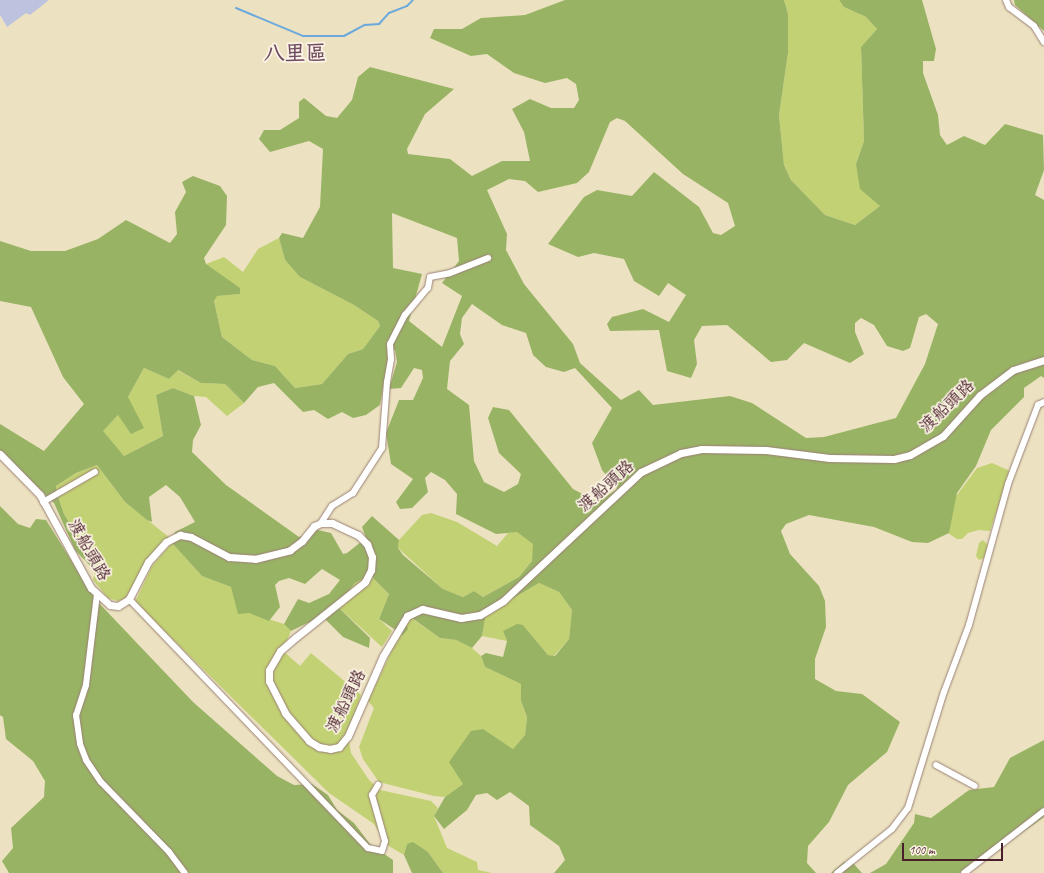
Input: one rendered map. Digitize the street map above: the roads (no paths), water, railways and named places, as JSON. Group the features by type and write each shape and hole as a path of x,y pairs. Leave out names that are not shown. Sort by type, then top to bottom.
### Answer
{"street":[{"path":"1006,0 1009,7 1034,26 1044,42"},
{"path":"321,523 332,506 353,493 382,448 387,382 392,359 390,344 405,315 428,288 430,277 450,273 488,258"},
{"name":"渡船頭路","path":"0,454 44,502 79,568 97,594 110,605 118,606 129,599 148,562 166,542 180,535 191,537 229,557 255,559 290,550 314,526 321,523 332,523 358,535 367,544 372,557 371,570 365,582 356,592 317,619 280,651 269,670 269,681 286,714 309,741 319,747 330,749 340,747 348,736 384,656 407,616 422,610 461,618 480,615 503,601 641,472 681,453 702,449 766,450 830,458 894,460 910,455 943,436 980,395 1013,370 1044,360"},
{"path":"837,873 892,829 908,808 944,692 969,625 1008,484 1038,405 1044,402"},
{"path":"44,502 95,472"},
{"path":"97,594 86,685 76,715 80,744 86,760 101,782 170,852 185,873"},
{"path":"129,599 368,848 382,851 385,841 372,795 378,786"},
{"path":"936,765 975,786"},
{"path":"964,873 1044,811"}],"waterway":[{"path":"236,8 303,36 344,36 365,25 379,24 389,13 407,6 413,0"}],"district":[{"name":"八里區","path":"295,53"}]}
